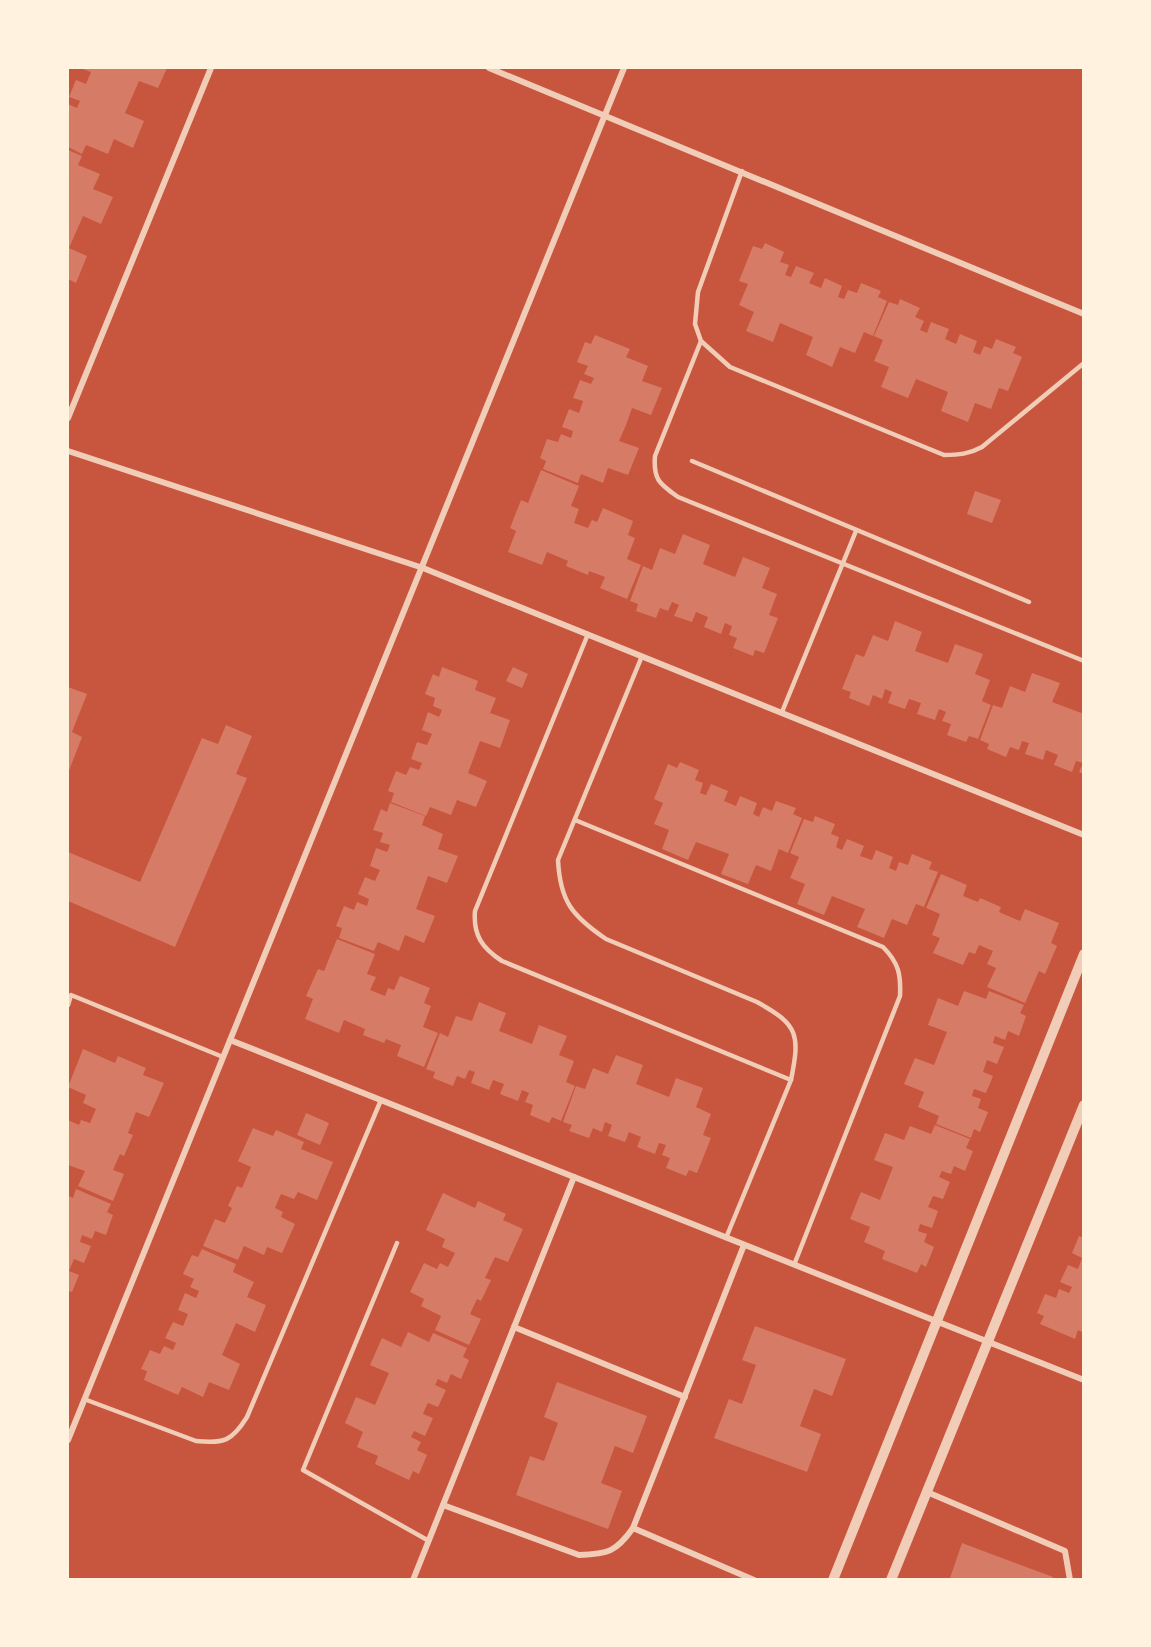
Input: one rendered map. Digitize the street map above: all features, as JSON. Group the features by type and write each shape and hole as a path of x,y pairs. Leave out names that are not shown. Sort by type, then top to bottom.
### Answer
{"street":[{"path":"68,418 211,68"},
{"path":"489,68 605,114 1083,314"},
{"path":"68,1440 624,68"},
{"path":"68,451 423,568 1083,835"},
{"path":"833,1580 1083,954"},
{"path":"230,1040 1083,1380"},
{"path":"891,1580 1083,1105"},
{"path":"413,1580 574,1177"},
{"path":"443,1505 579,1555 602,1554 620,1546 633,1528 744,1245"},
{"path":"514,1327 685,1397"},
{"path":"927,1492 1065,1551 1070,1580"},
{"path":"633,1528 754,1580"}],"lane":[{"path":"742,171 698,292 695,324 701,341 713,355 730,367 944,455 969,454 982,447 1083,363"},
{"path":"701,341 655,456 654,471 660,484 678,497 1083,661"},
{"path":"692,461 1029,602"},
{"path":"782,712 856,531"},
{"path":"588,634 475,911 474,924 478,939 489,952 502,961 791,1080"},
{"path":"642,656 558,860 559,885 568,903 584,924 606,939 779,1014 794,1032 796,1054 791,1080 726,1238"},
{"path":"575,819 883,947 895,960 901,976 900,996 794,1265"},
{"path":"68,1005 71,995 223,1057"},
{"path":"84,1399 196,1441 215,1443 234,1437 247,1417 381,1100"},
{"path":"397,1243 303,1470 429,1541"}],"building":[{"path":"80,68 167,68 158,88 139,81 125,113 144,121 133,148 114,139 108,154 86,145 82,154 68,147 68,104 77,108 80,101 69,97 76,80 86,84 91,72"},
{"path":"68,150 82,156 78,165 100,174 93,189 113,197 101,224 83,216 69,248 87,256 76,283 68,279"},
{"path":"765,243 784,252 780,262 789,265 785,275 791,277 796,266 814,273 809,283 821,288 825,278 842,286 838,297 844,299 848,290 857,293 861,283 881,291 878,297 887,301 873,336 864,332 855,353 840,347 832,367 806,355 813,337 780,323 773,342 746,331 754,312 739,305 748,284 739,281 753,246 762,249"},
{"path":"900,299 920,308 915,317 924,321 920,330 927,333 931,322 949,329 945,339 956,344 960,334 977,341 973,352 980,355 984,346 992,349 996,339 1016,347 1013,353 1022,357 1008,391 999,388 991,409 975,403 968,422 941,411 948,392 916,379 908,398 881,387 889,367 874,361 883,340 874,336 889,302 898,305"},
{"path":"595,335 630,349 626,357 648,366 642,381 662,388 651,415 632,408 619,441 639,448 628,475 608,468 603,483 581,474 578,483 543,469 546,461 540,458 547,439 558,442 561,434 571,438 573,431 562,427 569,409 579,413 583,401 573,398 580,380 591,384 594,378 584,374 588,366 577,362 585,342 591,344"},
{"path":"541,470 579,486 571,506 579,509 574,523 588,528 592,520 597,522 603,508 633,521 628,535 635,538 627,559 641,565 627,599 600,588 605,577 589,571 588,575 566,566 568,561 547,552 542,565 508,552 516,531 510,528 521,500 528,503"},
{"path":"975,491 1001,500 992,523 967,514"},
{"path":"683,534 710,545 703,564 735,577 743,557 770,568 762,588 777,594 769,615 778,618 764,653 755,650 753,656 733,648 737,638 729,635 732,626 725,623 721,634 704,627 708,617 696,612 692,622 674,616 679,605 672,602 668,611 660,608 656,618 636,611 638,604 630,601 643,566 652,570 660,548 675,554"},
{"path":"895,621 922,632 915,651 948,663 955,644 983,654 975,674 990,680 982,701 991,705 978,739 969,736 966,742 947,735 951,724 942,721 946,712 939,709 935,720 917,714 921,703 909,699 905,709 888,703 892,692 885,689 882,699 873,695 869,706 849,698 851,692 842,689 856,654 864,657 873,635 888,641"},
{"path":"442,667 478,681 475,690 496,698 490,713 510,720 500,748 480,741 468,773 487,781 476,807 457,800 451,815 430,807 426,816 391,802 394,793 388,791 396,771 406,775 410,767 419,770 422,763 411,759 417,742 427,745 432,734 422,730 428,712 439,717 442,710 433,706 435,698 425,694 433,674 439,677"},
{"path":"513,667 528,674 522,688 506,681"},
{"path":"1032,673 1060,683 1052,702 1084,714 1084,774 1079,772 1083,763 1076,761 1072,772 1054,765 1058,755 1046,750 1043,760 1025,754 1029,743 1022,741 1019,750 1010,747 1006,757 987,749 989,744 980,740 993,705 1002,708 1010,686 1025,692"},
{"path":"68,687 87,694 72,732 82,737 68,773"},
{"path":"226,725 252,736 236,774 247,778 175,947 68,901 68,852 140,882 202,738 218,744"},
{"path":"680,762 699,770 695,780 703,783 700,793 706,795 711,784 728,791 724,801 736,806 740,796 757,803 753,814 759,817 763,807 772,811 776,801 796,808 793,814 802,818 788,853 779,849 771,871 756,865 748,884 721,874 729,854 696,842 688,860 662,849 669,830 654,824 663,803 654,799 668,764 677,768"},
{"path":"390,803 425,816 422,825 443,834 438,849 458,856 447,883 428,876 416,909 435,916 424,943 405,935 399,951 378,942 374,951 339,938 342,928 336,926 344,906 354,910 357,902 367,906 369,899 358,894 365,877 375,881 380,870 370,866 376,848 387,852 390,845 380,842 383,833 373,830 381,809 387,812"},
{"path":"815,816 835,824 831,834 839,837 836,847 842,850 847,839 864,846 860,856 872,860 876,850 893,857 889,868 896,871 899,862 908,865 912,854 932,862 929,869 938,872 924,907 916,904 907,925 892,919 884,938 857,927 865,909 832,896 824,915 797,904 805,884 790,878 799,857 790,853 804,819 813,822"},
{"path":"941,874 967,885 963,896 978,902 980,898 1001,907 999,912 1020,921 1025,909 1059,923 1051,943 1057,946 1045,974 1039,971 1025,1003 987,987 996,968 987,964 993,951 979,945 975,954 969,952 963,965 933,953 940,938 932,935 940,914 926,908"},
{"path":"337,939 375,954 367,974 376,977 370,990 385,996 388,988 394,990 400,976 430,988 424,1003 431,1006 423,1027 438,1033 424,1067 397,1056 401,1045 386,1039 384,1043 363,1035 365,1029 344,1020 339,1033 305,1019 313,999 306,996 318,969 324,971"},
{"path":"964,991 986,999 989,991 1024,1005 1020,1013 1026,1016 1019,1036 1008,1031 1005,1040 995,1036 993,1043 1004,1047 997,1064 987,1060 983,1072 993,1076 986,1093 974,1089 972,1096 981,1099 978,1108 988,1112 980,1132 974,1129 971,1138 936,1124 939,1116 918,1107 924,1092 904,1084 915,1058 934,1065 947,1032 928,1025 938,998 958,1006"},
{"path":"479,1002 506,1013 499,1031 532,1044 539,1025 567,1036 559,1055 574,1061 566,1082 575,1086 561,1121 552,1117 549,1123 530,1115 533,1105 525,1102 529,1093 522,1090 518,1101 500,1094 504,1084 493,1080 489,1090 471,1083 475,1072 469,1070 465,1079 457,1076 453,1086 433,1078 435,1072 426,1069 440,1033 448,1037 456,1016 472,1021"},
{"path":"83,1049 115,1063 118,1056 146,1068 143,1075 164,1083 149,1117 136,1112 128,1133 133,1135 124,1156 120,1154 113,1170 124,1174 113,1201 78,1186 85,1171 68,1165 68,1120 79,1125 81,1120 90,1123 96,1109 83,1103 86,1095 68,1087"},
{"path":"616,1055 643,1065 636,1084 669,1097 676,1078 703,1088 696,1107 711,1114 703,1135 711,1138 697,1173 689,1170 686,1176 666,1168 670,1158 662,1155 666,1145 659,1143 655,1154 637,1147 641,1137 629,1132 625,1142 608,1136 612,1125 605,1122 602,1132 593,1128 589,1138 569,1131 572,1125 563,1122 576,1086 585,1089 593,1068 608,1074"},
{"path":"306,1113 329,1123 320,1145 297,1135"},
{"path":"935,1125 970,1139 966,1148 973,1151 965,1171 954,1166 951,1174 942,1171 939,1177 950,1182 943,1199 933,1196 928,1207 938,1211 932,1228 920,1224 918,1231 927,1234 924,1242 934,1247 926,1267 921,1264 917,1273 882,1259 885,1251 864,1242 870,1227 850,1219 861,1192 880,1200 893,1167 874,1160 885,1133 904,1140 910,1126 931,1134"},
{"path":"253,1128 273,1136 276,1130 304,1142 301,1149 333,1162 317,1200 298,1192 294,1199 281,1194 275,1208 283,1212 281,1217 295,1224 282,1253 267,1247 264,1255 244,1246 238,1260 203,1246 215,1219 225,1223 232,1208 228,1206 237,1186 242,1188 251,1167 238,1161"},
{"path":"76,1189 111,1204 107,1212 113,1215 106,1235 95,1231 92,1239 82,1235 80,1242 91,1246 84,1263 74,1259 69,1271 79,1275 72,1292 68,1291 68,1196 73,1198"},
{"path":"443,1193 475,1208 478,1201 506,1214 503,1220 523,1229 508,1262 495,1257 485,1278 491,1280 481,1301 477,1299 470,1314 481,1319 469,1345 435,1330 441,1316 421,1306 424,1299 410,1292 424,1263 437,1269 440,1263 448,1267 455,1253 442,1247 445,1239 426,1230"},
{"path":"1079,1236 1084,1238 1084,1333 1078,1330 1075,1339 1040,1324 1044,1316 1037,1313 1045,1294 1056,1298 1059,1289 1069,1293 1072,1287 1060,1282 1068,1265 1078,1269 1082,1258 1072,1253"},
{"path":"202,1249 236,1264 233,1272 254,1282 247,1297 266,1305 255,1332 236,1323 222,1355 240,1364 229,1390 209,1382 203,1397 182,1387 178,1395 144,1380 147,1371 141,1369 150,1350 160,1354 164,1346 173,1350 176,1343 165,1338 173,1322 183,1326 188,1314 178,1310 185,1293 196,1298 199,1291 190,1287 194,1279 183,1274 192,1255 198,1257"},
{"path":"755,1326 846,1359 832,1396 814,1389 800,1426 821,1434 807,1472 714,1438 729,1399 742,1404 756,1365 742,1360"},
{"path":"408,1332 429,1342 433,1333 467,1348 463,1357 469,1360 461,1379 451,1374 447,1383 438,1379 435,1385 446,1390 438,1407 428,1403 425,1409 423,1414 433,1418 425,1436 414,1431 411,1437 421,1442 417,1450 427,1455 419,1474 413,1471 409,1480 375,1464 378,1456 357,1447 363,1432 345,1423 356,1397 375,1405 389,1373 370,1365 382,1338 401,1347"},
{"path":"557,1382 647,1416 633,1453 615,1446 601,1483 622,1491 608,1529 516,1495 530,1456 544,1461 558,1423 544,1417"},
{"path":"962,1543 1053,1577 1052,1580 950,1578"}]}
